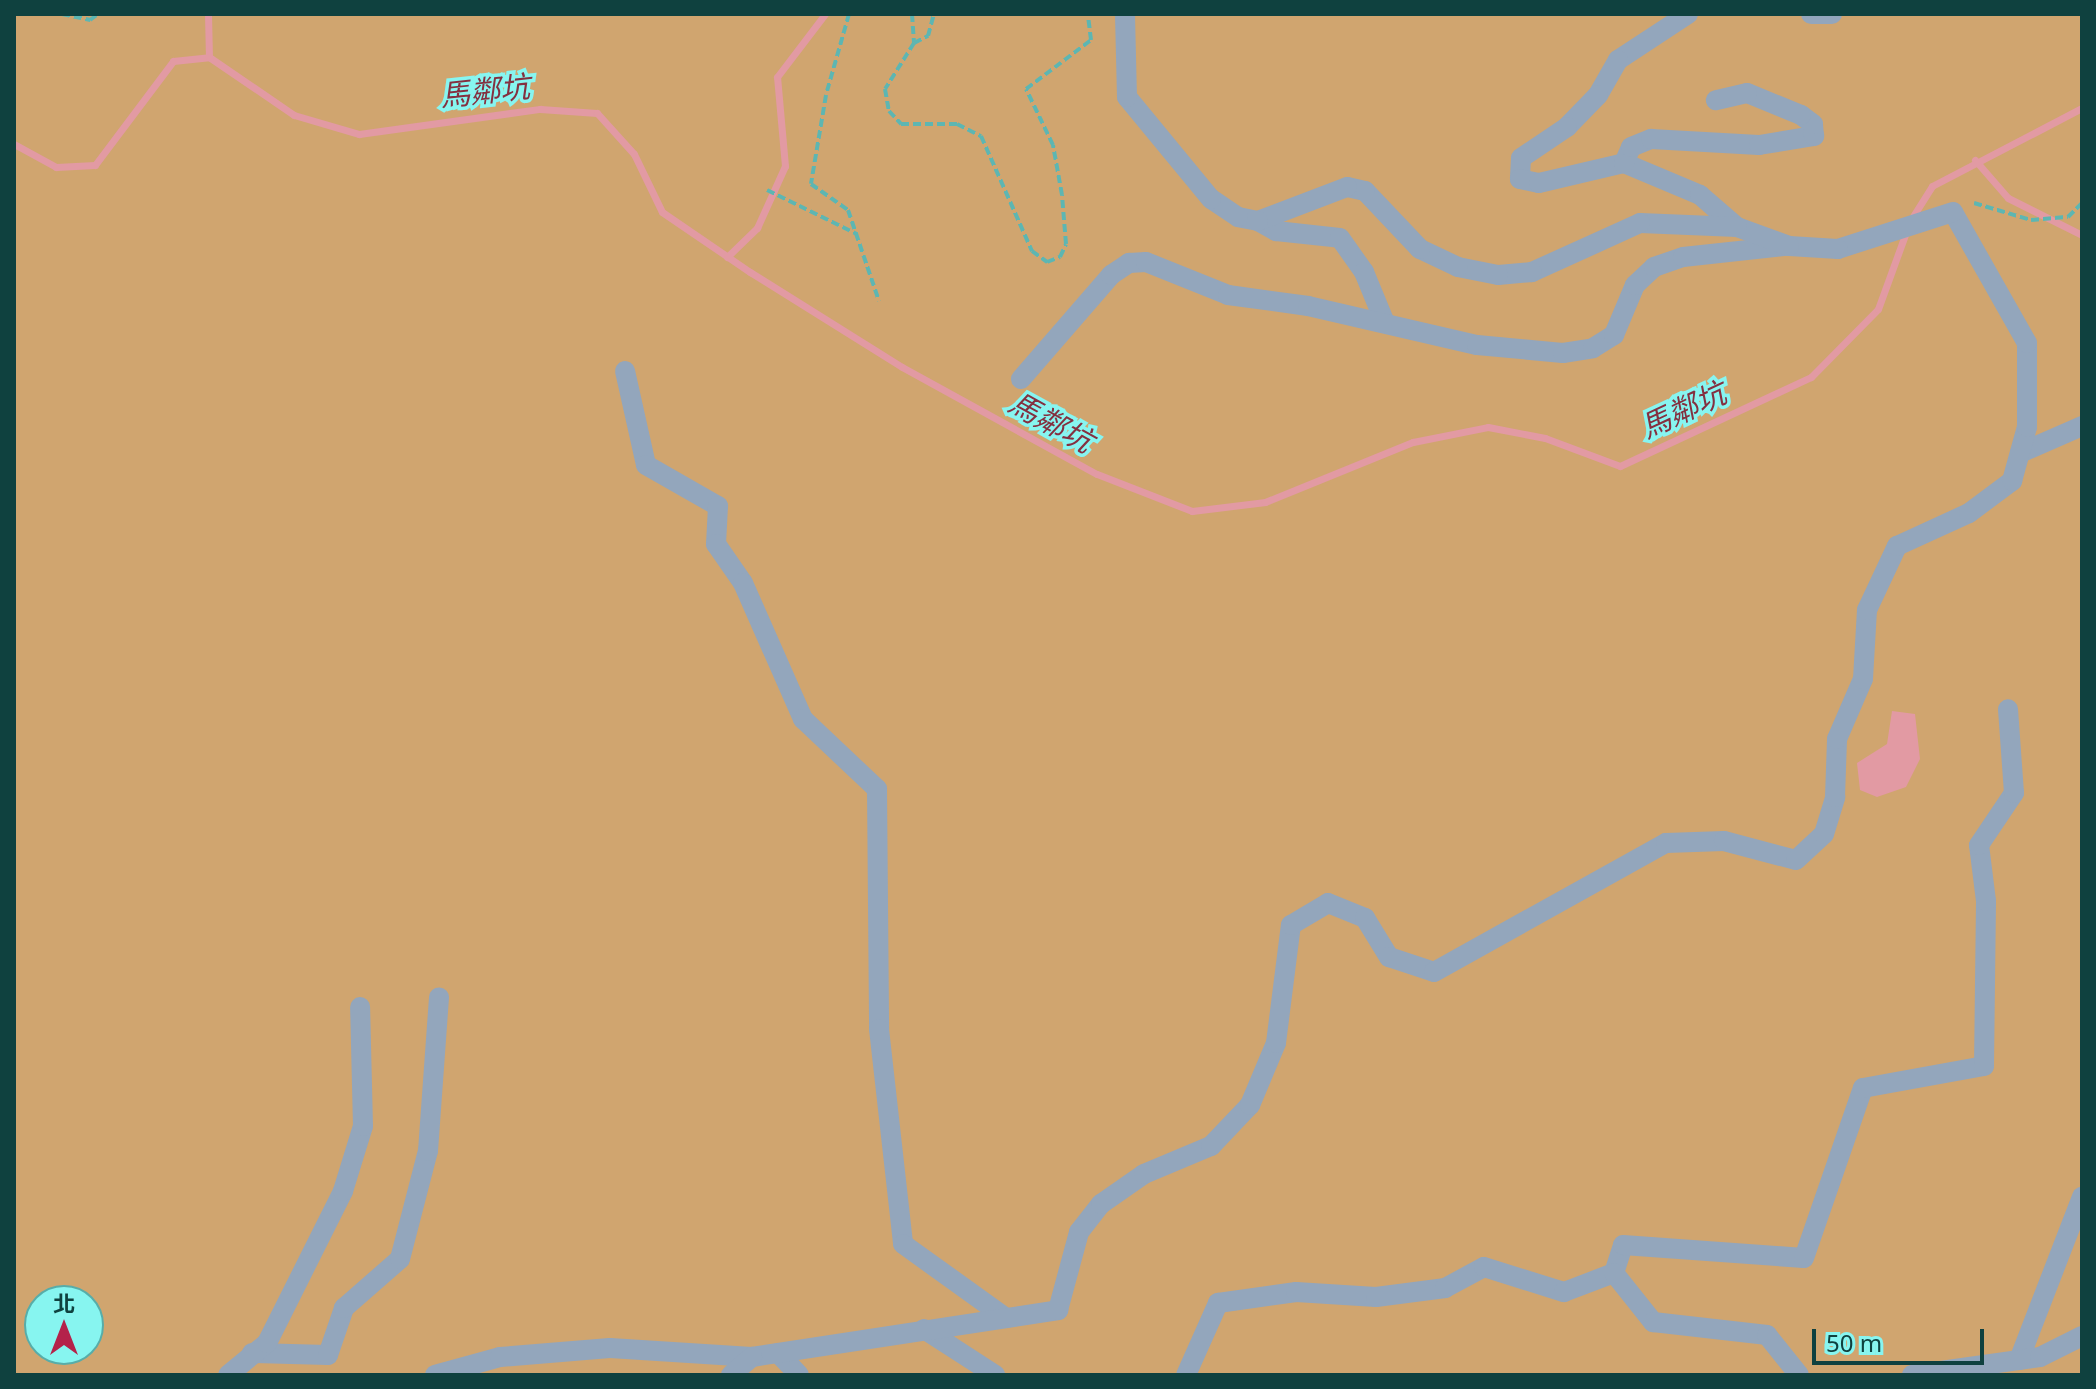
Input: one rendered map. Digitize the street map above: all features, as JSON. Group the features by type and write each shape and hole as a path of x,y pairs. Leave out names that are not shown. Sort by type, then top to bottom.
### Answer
{"street":[{"path":"1125,14 1127,97 1211,199 1276,231 1318,231 1340,238 1364,272 1385,323"},
{"path":"1688,14 1618,60 1598,95 1517,166 1520,179 1539,183 1624,163 1700,195 1737,227"},
{"path":"1811,14 1832,14"},
{"path":"1624,163 1631,147 1651,139 1759,145 1814,136 1813,124 1801,115 1747,93 1716,100"},
{"path":"1258,221 1347,187 1365,191 1420,249 1458,267 1498,275 1532,272 1640,223 1737,227 1789,246"},
{"path":"435,1375 500,1357 610,1348 752,1357 1058,1310 1079,1232 1101,1204 1144,1174 1211,1146 1250,1105 1276,1043 1291,925 1328,903 1365,918 1389,957 1434,972 1666,843 1724,841 1796,860 1824,834 1835,797 1837,739 1863,679 1867,610 1897,546 1969,513 2012,481 2027,427 2027,343 1953,212 1929,217 1838,249 1789,246 1683,257 1654,267 1635,285 1614,335 1593,348 1563,353 1477,345 1385,323 1228,295 1146,262 1129,263 1111,275 1021,379"},
{"path":"625,371 646,465 718,506 716,544 743,583 803,719 877,789 879,1029 903,1244 1006,1318"},
{"path":"2020,453 2082,426"},
{"path":"1614,1273 1623,1245 1804,1258 1863,1088 1984,1066 1986,901 1979,845 2014,793 2008,709"},
{"path":"252,1353 328,1355 344,1308 400,1259 428,1151 439,997"},
{"path":"228,1375 267,1343 323,1236 355,1154 363,1126 360,1007"},
{"path":"2019,1360 2082,1197"},
{"path":"1186,1375 1218,1303 1296,1292 1376,1297 1445,1288 1484,1267 1564,1292 1614,1273"},
{"path":"1614,1273 1653,1322 1767,1335 1799,1375"},
{"path":"924,1329 995,1375"},
{"path":"1912,1375 2019,1360 2082,1336"},
{"path":"778,1353 799,1375"},
{"path":"731,1375 752,1357"}],"path":[{"path":"62,14 90,20 98,14"},
{"path":"849,14 826,95 811,184 848,210 879,301"},
{"path":"912,14 914,43"},
{"path":"934,14 928,36 914,43 885,89 889,111 901,124 957,124 981,136 1032,251 1047,262 1060,257 1066,244 1062,195 1053,145 1026,89 1091,40 1088,14"},
{"path":"767,190 859,235"},
{"path":"1953,212 1976,203 2031,220 2068,217 2082,203"}],"shaded area":[{"path":"14,14 2082,14 2082,1375 14,1375"},
{"path":"1892,711 1915,714 1920,759 1906,787 1877,797 1860,790 1857,763 1887,744"}],"waterway":[{"path":"208,14 209,57"},
{"path":"727,257 757,228 785,166 777,77 825,14"},
{"name":"馬鄰坑","path":"14,144 56,167 95,165 173,61 209,57 294,115 359,134 540,109 597,113 634,154 662,212 750,272 902,367 1097,474 1192,511 1265,502 1413,442 1488,427 1545,438 1620,466 1811,377 1878,309 1906,232"},
{"name":"馬鄰坑","path":"1910,221 1932,186 2082,108"},
{"path":"1975,160 2008,198 2082,235"}]}
